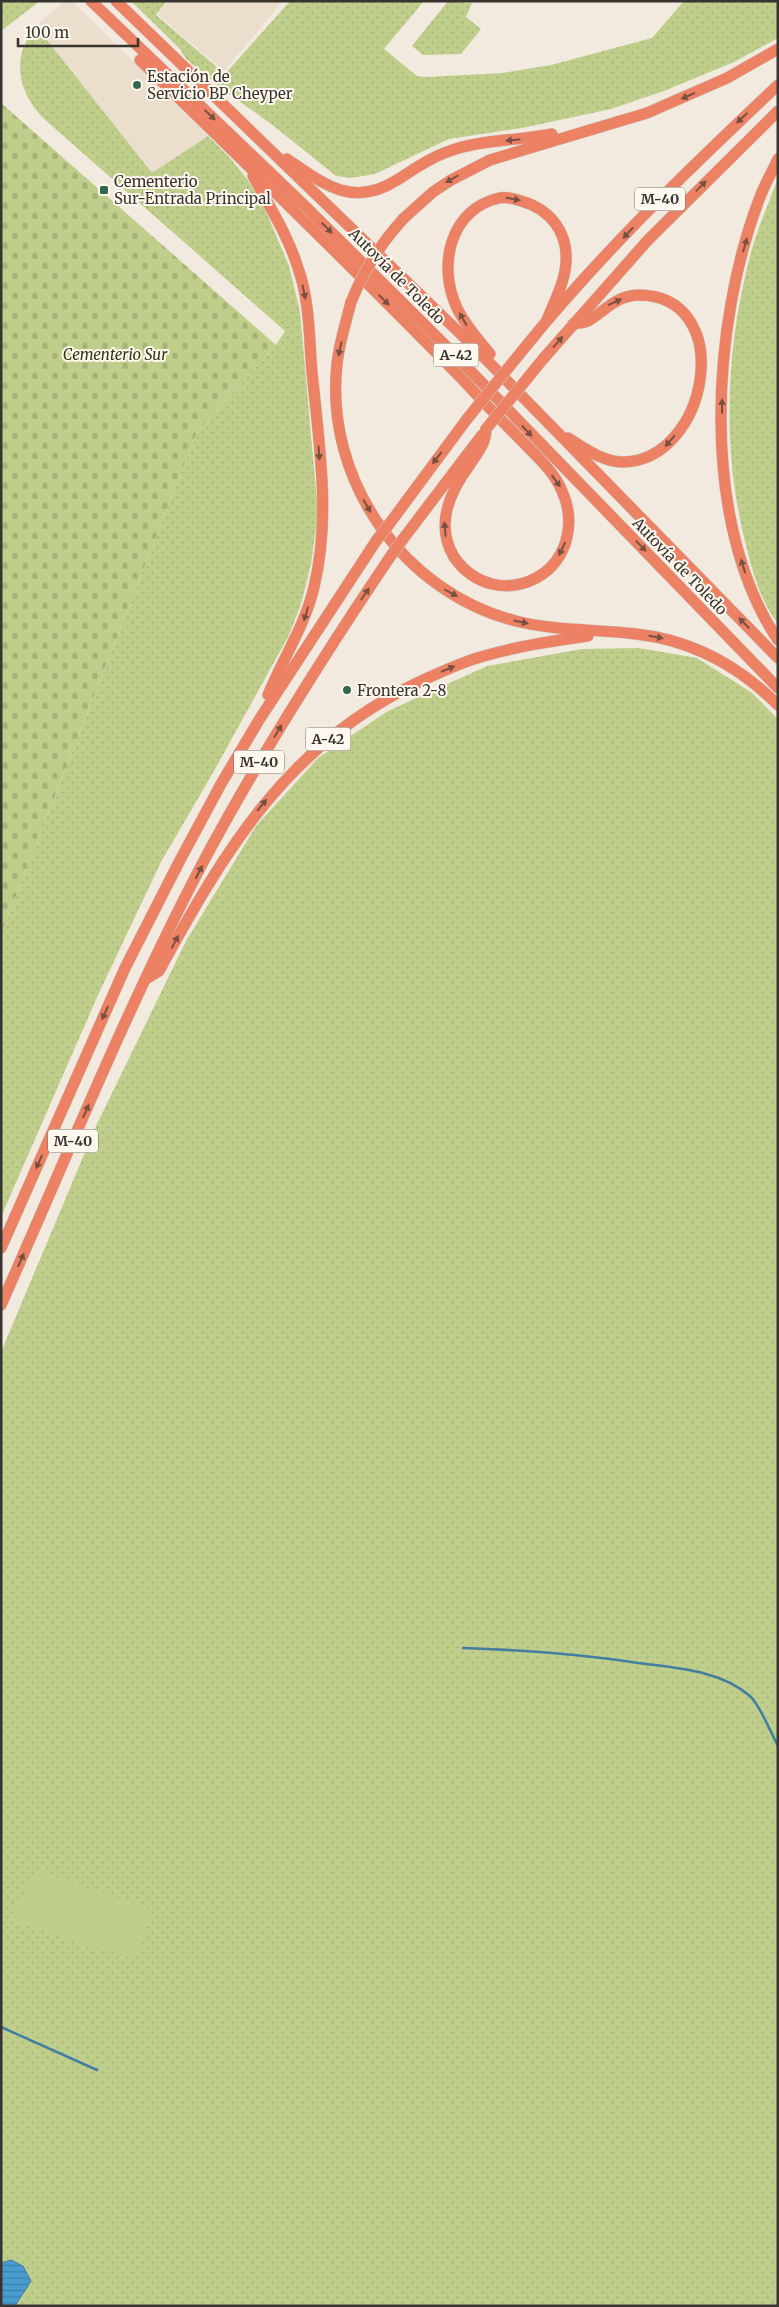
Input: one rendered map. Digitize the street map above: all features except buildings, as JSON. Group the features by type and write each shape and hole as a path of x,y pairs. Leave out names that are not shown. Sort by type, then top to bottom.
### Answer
{"highway":[{"name":"Autovía de Toledo","path":"91,1 123,34 292,194 448,348 778,688"},
{"name":"Autovía de Toledo","path":"116,1 255,137 388,262 555,429 778,658"},
{"path":"123,34 131,51 248,168 332,247 461,378 542,462 561,488 569,519 568,535 562,551 553,565 540,576 517,585 492,584 469,573 457,561 446,539 444,522 447,504 457,482 486,441 486,429"},
{"path":"778,49 727,78 685,98 647,113 490,160 432,192 404,218 373,257 350,302 337,365 337,414 347,460 363,498 388,539 420,572 442,589 474,606 515,621 554,628 635,634 689,644 714,656 750,679 778,705"},
{"name":"M-40","path":"1,1248 125,968 221,784 258,720 376,541 467,419 547,320 698,160 778,84"},
{"name":"M-40","path":"1,1305 146,979 200,868 257,765 321,659 390,556 486,429 543,359 648,240 778,111"},
{"path":"255,137 326,186 352,194 378,190 432,158 471,145 533,138 613,123"},
{"path":"778,159 760,197 744,248 732,299 724,352 722,408 723,465 732,524 749,586 760,612 778,640"},
{"path":"248,168 284,233 299,268 308,312 322,497 321,546 307,612 258,720"},
{"path":"537,411 466,324 456,306 448,269 449,251 454,232 473,209 501,197 516,199 545,211 556,221 566,248 566,263 561,284 547,320"},
{"path":"555,429 596,456 622,462 645,458 665,447 681,429 698,392 703,372 700,343 692,323 679,309 666,301 638,295 625,298 608,305 587,321 573,324"},
{"name":"A-42","path":"146,979 159,971 212,877 250,820 297,767 338,731 374,705 448,668 483,656 509,650 607,633"}],"shaded area":[{"path":"65,1 72,1 208,136 152,173 36,26"},
{"path":"169,1 283,1 224,71 158,15"}],"green space":[{"path":"1,1 40,1 1,31"},
{"path":"131,1 167,1 156,15 225,74 290,1 424,1 384,49 417,76 426,77 502,73 551,65 652,38 684,1 778,1 778,38 734,62 664,91 611,109 522,128 449,139 375,174 351,178 336,176 275,127 216,84 186,59 180,49"},
{"path":"448,1 472,3 466,17 481,29 461,54 423,55 412,46"},
{"path":"36,26 152,173 208,136 230,158 247,179 264,207 289,266 300,312 318,513 311,564 301,604 289,635 161,862 98,995 1,1217 1,934 197,432 276,345 285,331 43,118 34,107 23,85 20,61 28,38"},
{"name":"Cementerio Sur","path":"1,103 276,345 197,432 1,934"},
{"path":"778,178 778,624 761,593 744,537 732,468 730,398 735,328 741,294 755,239"},
{"path":"639,648 697,658 751,692 778,719 778,2306 1,2306 1,1352 96,1126 186,941 256,826 318,758 388,711 487,666 582,649"},
{"path":"35,1870 151,1909 135,1959 9,1921"}],"water":[{"path":"11,2260 23,2266 31,2281 15,2306 1,2306 1,2263"}],"waterway":[{"path":"463,1648 529,1651 594,1657 682,1669 711,1675 738,1687 754,1700 778,1746"},
{"path":"1,2027 97,2070"}],"place":[{"name":"Estación de Servicio BP Cheyper","path":"137,85"},
{"name":"Cementerio Sur-Entrada Principal","path":"104,190"},
{"name":"Frontera 2-8","path":"347,690"}]}
